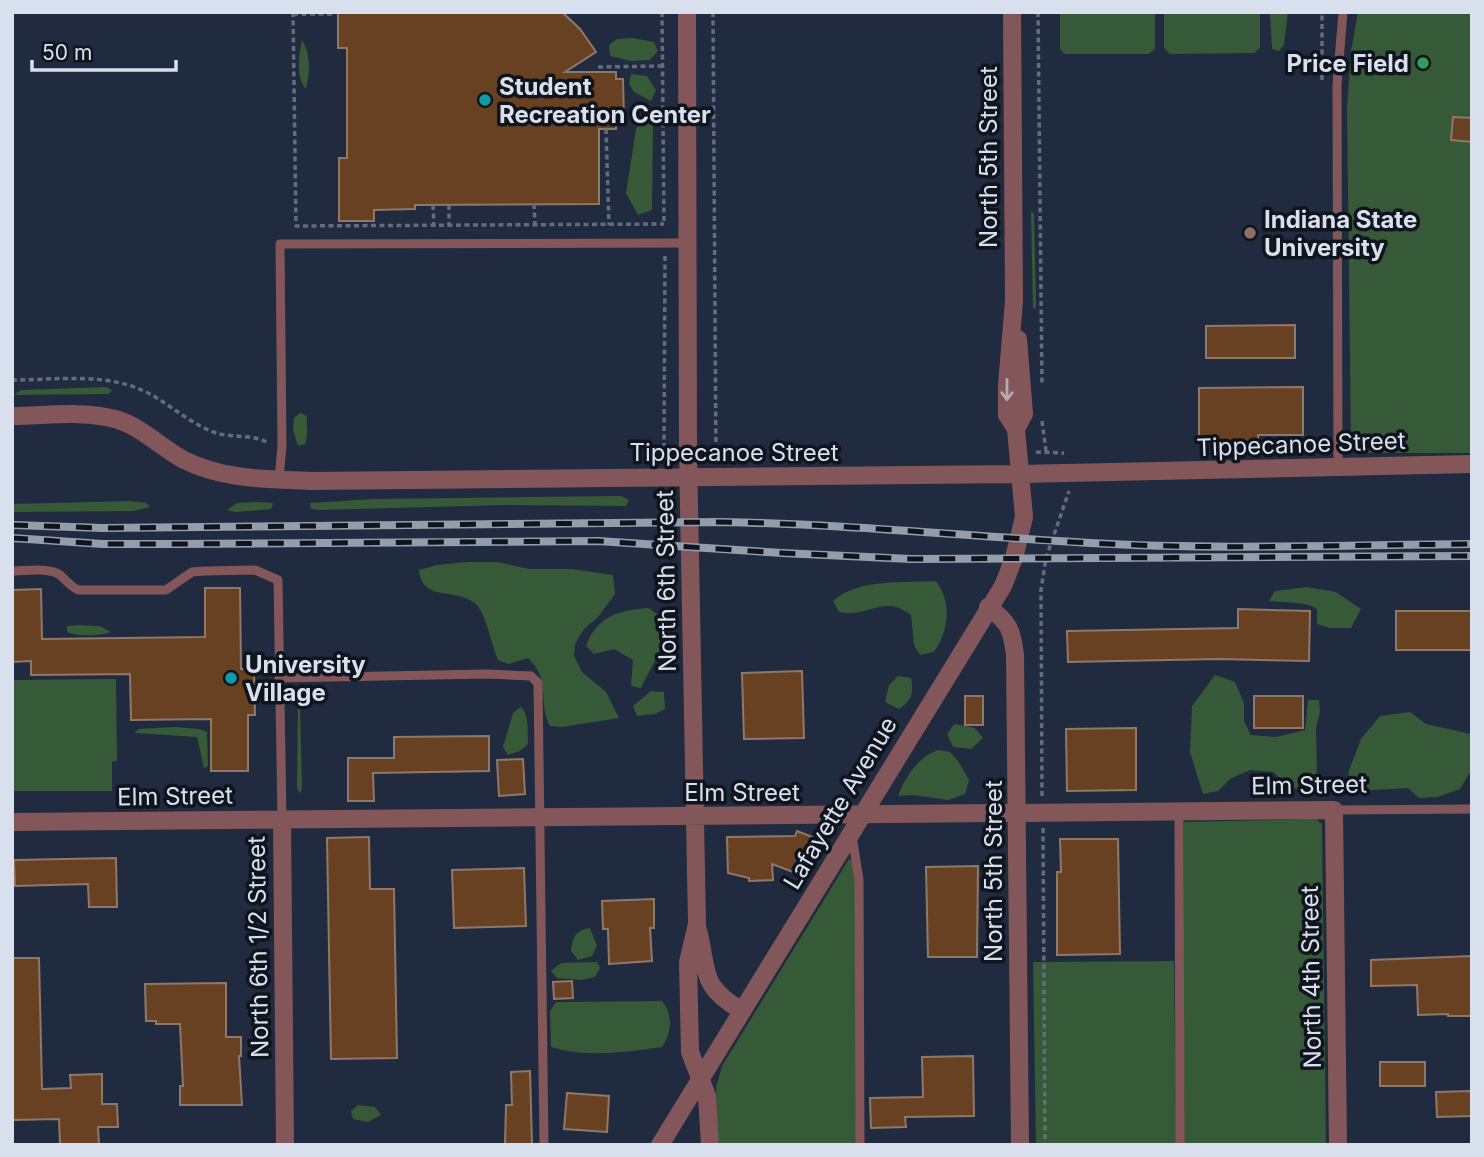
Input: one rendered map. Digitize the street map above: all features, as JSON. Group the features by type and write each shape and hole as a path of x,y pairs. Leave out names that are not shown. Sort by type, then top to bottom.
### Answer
{"street":[{"name":"North 6th Street","path":"687,12 688,477 697,923 688,962 690,1052 707,1096 710,1145"},
{"name":"North 5th Street","path":"1012,12 1014,301 1024,414 1016,429 1020,474"},
{"name":"Tippecanoe Street","path":"12,416 81,415 115,419 143,432 182,459 204,469 230,476 279,480 1020,474 1472,464"},
{"name":"Lafayette Avenue","path":"660,1145 1003,586 1024,517 1020,474"},
{"name":"North 5th Street","path":"988,607 1003,617 1013,638 1020,1145"},
{"name":"Elm Street","path":"12,822 1334,810"},
{"name":"North 4th Street","path":"1334,810 1338,1145"},
{"name":"North 6th 1/2 Street","path":"282,819 285,1145"},
{"path":"697,923 710,986 725,1001 742,1011"}],"lane":[{"path":"1338,466 1337,85 1343,12"},
{"path":"279,480 282,446 280,244 688,243"},
{"name":"North 6th 1/2 Street","path":"12,570 50,572 61,576 65,583 78,590 166,590 192,572 205,571 255,570 278,580 282,819"},
{"path":"279,678 487,674 531,676 538,683 544,1145"},
{"name":"Elm Street","path":"1334,810 1472,808"},
{"path":"1179,811 1180,1145"},
{"path":"848,838 853,842 859,880 860,1145"}],"path":[{"path":"713,12 718,477"},
{"path":"1038,12 1042,390"},
{"path":"332,14 293,13 296,226 664,224"},
{"path":"598,67 662,66"},
{"path":"606,129 610,243"},
{"path":"534,204 535,243"},
{"path":"433,205 433,244"},
{"path":"449,205 449,244"},
{"path":"12,380 108,380 128,384 215,432 262,439 282,446"},
{"path":"1042,416 1046,452"},
{"path":"658,462 665,457 710,450 716,457 729,457"},
{"path":"1017,454 1073,454"}],"green space":[{"path":"1060,12 1155,12 1155,49 1149,54 1065,54 1060,49"},
{"path":"1164,12 1260,12 1260,48 1254,53 1170,54 1164,48"},
{"path":"1270,12 1288,12 1284,45 1279,51 1272,49"},
{"path":"1358,12 1472,12 1472,453 1356,453 1351,448 1347,107 1351,51"},
{"path":"633,38 654,42 658,51 650,60 631,61 610,56 609,45 617,39"},
{"path":"302,40 309,63 306,89 299,72"},
{"path":"631,74 647,76 656,90 651,101 634,92 629,84"},
{"path":"645,115 653,121 652,210 638,215 626,193 636,129"},
{"path":"1031,211 1034,214 1035,309 1033,308"},
{"path":"106,387 112,390 109,394 14,395 21,390"},
{"path":"300,413 307,416 307,434 305,444 298,446 293,430 294,418"},
{"path":"621,496 629,500 626,506 505,505 319,510 311,509 310,503 374,499"},
{"path":"131,501 146,503 150,507 134,511 12,512 12,504"},
{"path":"237,503 273,503 271,509 235,512 227,510"},
{"path":"467,562 498,562 529,569 572,569 613,575 615,594 598,617 584,629 575,644 574,656 582,672 606,692 619,718 562,727 550,726 544,708 540,675 528,658 508,664 498,660 486,622 476,604 460,596 426,587 419,570"},
{"path":"936,581 945,598 945,626 934,652 920,655 914,645 911,615 890,606 855,613 839,612 833,601 855,588 868,585"},
{"path":"1306,587 1336,592 1361,609 1351,628 1329,628 1317,624 1317,609 1312,606 1269,601 1275,591"},
{"path":"649,608 662,618 663,629 661,647 641,688 631,686 633,660 614,649 594,654 586,646 603,621 619,613"},
{"path":"67,626 100,626 111,632 77,635 67,632"},
{"path":"1215,675 1235,682 1244,703 1244,721 1251,735 1276,737 1305,730 1308,700 1319,700 1320,712 1316,728 1317,778 1307,792 1291,788 1273,772 1250,770 1230,779 1218,791 1203,794 1190,752 1192,706"},
{"path":"898,676 911,678 912,688 911,696 899,709 885,702 889,685"},
{"path":"116,679 117,761 112,761 112,791 12,791 12,680"},
{"path":"651,691 664,692 665,709 655,714 637,716 633,706"},
{"path":"298,696 302,789 300,793 297,789"},
{"path":"521,707 527,719 528,744 520,751 508,755 503,747 513,713"},
{"path":"1410,712 1426,724 1471,734 1472,769 1460,789 1437,797 1419,798 1408,788 1357,791 1348,773 1361,739 1380,716"},
{"path":"954,724 975,728 983,738 971,749 953,747 947,734"},
{"path":"174,727 207,732 208,766 204,768 197,737 135,733 138,729"},
{"path":"938,750 950,752 958,761 969,780 965,794 948,800 913,795 898,796 913,768 924,757"},
{"path":"1316,819 1322,824 1326,1145 1184,1145 1184,822"},
{"path":"849,859 855,871 856,1145 717,1145 716,1087 722,1066"},
{"path":"590,928 597,946 592,956 578,960 571,951 574,938 581,931"},
{"path":"1174,961 1176,1145 1036,1145 1033,962"},
{"path":"597,962 600,968 595,977 581,980 557,978 551,971 561,963"},
{"path":"662,1001 666,1006 670,1024 662,1047 592,1053 551,1047 550,1011 556,1002"},
{"path":"358,1105 375,1107 381,1115 368,1122 353,1119 351,1111"}],"building":[{"name":"Student Recreation Center","path":"338,12 562,12 580,29 596,52 565,72 616,72 616,79 623,79 624,120 616,120 616,129 599,129 599,204 415,205 415,209 374,210 374,221 339,221 339,158 347,158 347,48 338,48"},
{"path":"1453,117 1472,118 1472,142 1451,140"},
{"path":"1295,325 1295,358 1206,358 1206,326"},
{"path":"1303,387 1303,435 1258,435 1258,443 1199,443 1199,388"},
{"name":"University Village","path":"205,588 240,588 241,669 254,669 255,715 248,715 248,771 211,771 211,719 131,720 130,674 31,675 31,661 12,662 12,590 41,589 42,639 205,637"},
{"path":"1238,609 1310,611 1309,661 1219,659 1068,662 1067,631 1238,628"},
{"path":"1396,611 1472,611 1472,650 1396,650"},
{"path":"802,671 804,738 744,739 742,673"},
{"path":"965,696 983,696 983,725 965,725"},
{"path":"1254,696 1303,696 1303,728 1254,728"},
{"path":"1136,728 1136,790 1067,791 1066,729"},
{"path":"489,736 489,771 373,773 374,801 348,801 348,758 394,758 394,737"},
{"path":"523,759 525,794 499,796 497,760"},
{"path":"797,831 815,838 801,875 772,864 773,880 749,881 749,878 728,873 727,837 795,836"},
{"path":"369,837 370,889 394,889 397,1058 331,1059 327,838"},
{"path":"1060,839 1118,839 1120,954 1057,955 1057,872 1061,872"},
{"path":"116,858 117,907 89,907 88,884 15,886 14,860"},
{"path":"978,866 977,957 928,957 926,867"},
{"path":"524,868 526,926 454,928 452,870"},
{"path":"654,899 654,928 650,928 652,961 609,964 608,929 603,929 602,901"},
{"path":"1472,956 1472,1016 1418,1015 1417,985 1371,986 1371,960"},
{"path":"12,958 39,958 42,1089 71,1088 70,1075 102,1074 102,1104 117,1104 118,1127 98,1127 99,1145 60,1145 59,1119 12,1120"},
{"path":"572,981 573,998 554,999 553,982"},
{"path":"226,983 226,1037 241,1037 239,1056 242,1105 180,1105 180,1086 183,1086 180,1024 156,1024 156,1021 146,1021 145,984"},
{"path":"973,1056 974,1116 905,1117 906,1127 871,1128 870,1098 923,1097 922,1057"},
{"path":"1380,1062 1425,1062 1425,1086 1380,1086"},
{"path":"530,1071 532,1145 505,1145 506,1105 512,1105 511,1072"},
{"path":"1472,1091 1472,1116 1437,1117 1436,1092"},
{"path":"567,1093 609,1096 607,1132 564,1129"}],"railway":[{"path":"12,525 103,528 720,522 1138,545 1472,544"},
{"path":"12,538 103,544 598,541 911,559 1472,556"}],"place":[{"name":"Price Field","path":"1423,63"},
{"name":"Student Recreation Center","path":"485,100"},
{"name":"Indiana State University","path":"1250,233"},
{"name":"University Village","path":"231,678"}]}
